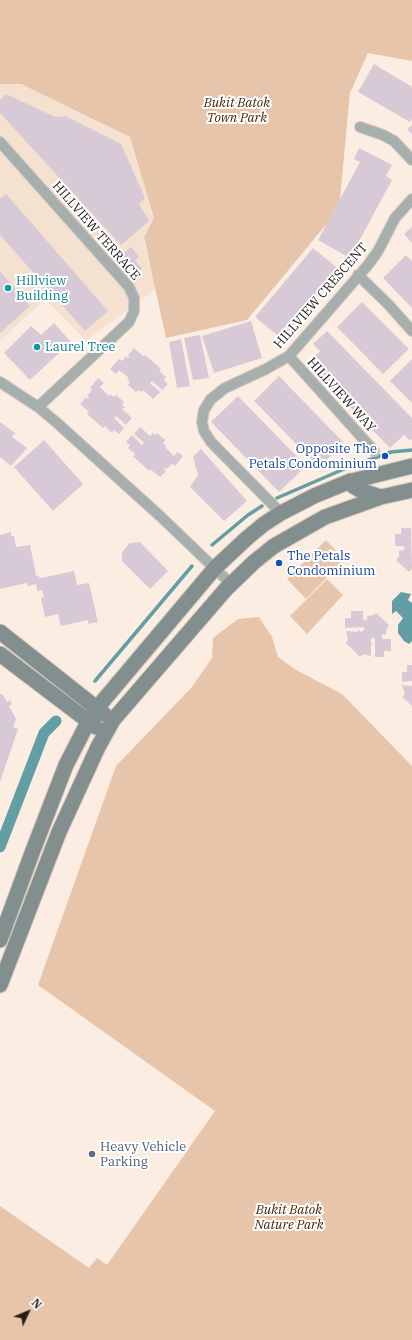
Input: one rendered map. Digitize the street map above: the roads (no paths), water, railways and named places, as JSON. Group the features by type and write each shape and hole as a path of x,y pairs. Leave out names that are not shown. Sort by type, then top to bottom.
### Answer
{"street":[{"path":"360,127 383,134 394,141 412,160"},
{"name":"HILLVIEW TERRACE","path":"0,142 129,287 133,292 134,298 134,311 129,322 38,407"},
{"name":"HILLVIEW CRESCENT","path":"281,513 211,442 204,431 202,422 204,410 211,399 225,388 266,369 289,356 368,265 378,251 395,218 412,199"},
{"path":"358,275 388,304 412,331"},
{"name":"HILLVIEW WAY","path":"289,356 374,451"},
{"path":"0,382 38,407 56,422 231,584"},
{"path":"0,940 66,765 88,722 97,708 215,568 247,538 264,524 281,513 314,496 350,481 412,466"},
{"path":"350,481 360,490 381,497"},
{"path":"0,985 59,832 83,777 113,720 231,584 274,546 325,517 381,497 412,490"},
{"path":"0,632 113,720"},
{"path":"0,654 105,734"}],"water":[{"path":"401,592 411,594 408,600 412,603 412,641 409,644 404,641 398,633 398,625 403,618 396,611 392,614 392,601"}],"waterway":[{"path":"277,498 344,469 391,452 412,450"},
{"path":"212,545 248,515 262,506"},
{"path":"95,681 192,566"},
{"path":"0,847 44,733 56,721"}],"place":[{"name":"Hillview Building","path":"8,288"},
{"name":"Laurel Tree","path":"37,347"},
{"name":"Opposite The Petals Condominium","path":"385,456"},
{"name":"The Petals Condominium","path":"279,563"},
{"name":"Heavy Vehicle Parking","path":"92,1154"}],"park label":[{"name":"Bukit Batok Town Park","path":"237,110"},
{"name":"Bukit Batok Nature Park","path":"289,1218"}]}
